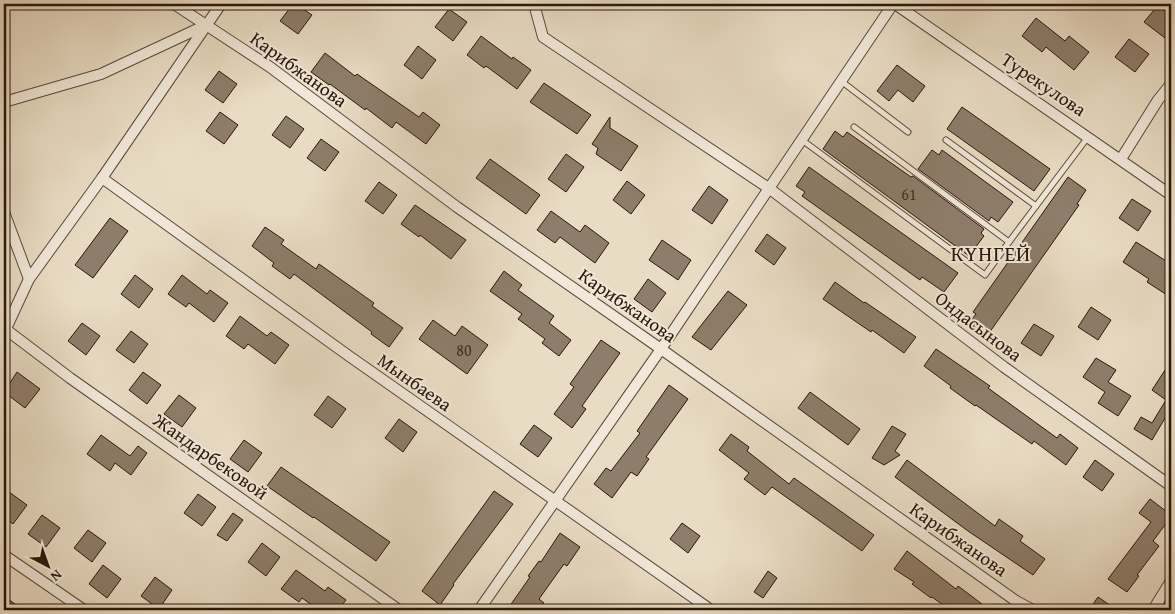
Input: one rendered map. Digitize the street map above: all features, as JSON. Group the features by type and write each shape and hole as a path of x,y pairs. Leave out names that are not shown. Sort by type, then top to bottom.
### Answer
{"street":[{"name":"Карибжанова","path":"174,4 270,67 457,207 1016,601 1033,610"},
{"path":"5,330 29,279 102,178 221,4"},
{"name":"Ондасынова","path":"534,4 543,37 770,189 1004,367 1171,486"},
{"path":"479,610 661,349 894,4"},
{"name":"Турекулова","path":"894,4 1171,195"},
{"path":"4,102 101,74 205,25"},
{"path":"1121,159 1158,100 1171,84"},
{"name":"Мынбаева","path":"102,178 555,502 711,610"},
{"path":"4,212 29,279"},
{"name":"Жандарбековой","path":"5,330 399,610"},
{"path":"4,555 84,610"},
{"path":"1153,610 1171,581"}],"lane":[{"path":"841,82 908,132"},
{"path":"854,127 1009,242"},
{"path":"802,140 985,275 1088,136"},
{"path":"946,140 1036,206"}],"building":[{"path":"293,4 296,4 312,15 298,34 280,21"},
{"path":"1159,4 1171,14 1171,29 1165,38 1144,22"},
{"path":"449,9 467,22 453,41 435,27"},
{"path":"1036,18 1065,41 1069,36 1089,52 1074,70 1046,47 1042,52 1022,36"},
{"path":"481,36 512,59 513,57 531,70 517,89 486,66 484,68 467,55"},
{"path":"1129,39 1149,54 1135,72 1115,57"},
{"path":"418,46 436,60 422,79 404,65"},
{"path":"325,53 355,76 357,74 419,117 423,112 440,125 426,144 396,122 392,128 366,108 365,110 311,72"},
{"path":"897,65 925,86 913,102 898,90 889,101 877,91"},
{"path":"219,71 237,84 223,103 205,90"},
{"path":"544,83 591,115 577,134 530,102"},
{"path":"962,107 1050,169 1034,191 947,129"},
{"path":"220,112 238,125 224,144 206,131"},
{"path":"286,116 304,129 290,148 272,135"},
{"path":"610,117 610,128 638,146 621,171 596,154 598,148 592,144"},
{"path":"835,131 843,137 847,132 911,177 913,176 984,229 981,233 984,236 969,256 823,149"},
{"path":"321,139 339,152 325,171 307,158"},
{"path":"932,150 939,155 942,150 1013,202 998,222 991,217 989,221 918,169"},
{"path":"566,154 584,167 566,192 548,179"},
{"path":"490,159 540,195 526,214 476,178"},
{"path":"809,167 958,273 944,292 922,277 920,280 802,196 805,192 796,186"},
{"path":"1068,177 1086,190 1077,204 1079,205 987,336 969,323 976,314 973,312"},
{"path":"627,181 645,195 631,214 613,200"},
{"path":"379,182 397,195 383,214 365,201"},
{"path":"709,186 728,200 712,224 692,210"},
{"path":"1132,199 1151,211 1138,231 1119,218"},
{"path":"415,205 466,240 451,259 420,235 419,237 401,224"},
{"path":"551,211 580,232 585,225 609,243 595,263 560,237 555,243 537,230"},
{"path":"110,218 128,231 93,278 75,265"},
{"path":"265,227 284,240 281,244 316,269 319,264 374,303 372,306 403,328 389,347 371,334 372,332 294,274 290,279 272,266 274,263 252,246"},
{"path":"767,234 786,248 774,265 755,251"},
{"path":"662,240 691,260 678,280 649,260"},
{"path":"1136,242 1171,264 1171,288 1167,295 1147,282 1149,279 1123,262"},
{"path":"504,271 522,285 518,290 554,316 549,323 571,340 559,356 542,343 545,339 518,319 522,314 490,291"},
{"path":"135,275 153,289 139,308 121,294"},
{"path":"182,275 207,294 210,290 228,303 214,322 189,303 186,307 168,294"},
{"path":"648,279 666,293 652,312 634,299"},
{"path":"835,282 916,337 904,353 823,299"},
{"path":"728,291 747,305 711,350 692,337"},
{"path":"1091,307 1111,320 1098,340 1078,327"},
{"path":"240,316 267,336 271,332 289,345 275,364 248,344 244,349 226,336"},
{"path":"433,320 455,336 462,326 488,345 467,374 419,339"},
{"path":"82,323 100,336 86,355 68,341"},
{"path":"1034,324 1054,336 1041,356 1021,343"},
{"path":"131,331 148,344 134,363 116,350"},
{"path":"601,340 620,353 582,406 586,409 572,428 554,414 574,387 570,384"},
{"path":"936,349 990,386 988,388 1057,438 1060,434 1078,448 1066,465 1034,441 1032,444 975,406 924,366"},
{"path":"1096,358 1116,370 1108,382 1131,396 1118,416 1098,403 1105,392 1083,377"},
{"path":"1171,361 1171,408 1152,440 1134,429 1141,417 1152,423 1166,400 1152,390"},
{"path":"17,372 40,389 25,408 4,392"},
{"path":"143,372 161,385 147,404 129,390"},
{"path":"669,385 688,399 646,457 649,459 637,476 631,472 612,498 594,484 606,468 611,471 640,433 637,431"},
{"path":"810,392 860,429 848,445 798,408"},
{"path":"179,395 196,408 182,427 164,414"},
{"path":"328,396 346,409 332,428 314,415"},
{"path":"399,419 417,432 403,452 385,438"},
{"path":"534,425 552,438 538,457 520,444"},
{"path":"892,426 906,434 895,451 900,455 884,465 872,458"},
{"path":"731,434 749,447 747,451 789,484 794,478 874,535 862,551 772,487 765,495 744,479 749,473 719,450"},
{"path":"101,435 130,456 138,446 147,453 131,475 115,463 110,471 87,454"},
{"path":"244,440 262,453 248,472 230,459"},
{"path":"907,460 995,526 999,519 1023,536 1020,541 1045,559 1033,575 968,531 895,477"},
{"path":"1095,460 1114,474 1102,491 1083,477"},
{"path":"281,467 390,542 376,561 267,486"},
{"path":"494,491 513,504 453,584 440,605 422,591"},
{"path":"9,492 27,505 13,524 4,517 4,499"},
{"path":"198,494 216,507 202,526 184,513"},
{"path":"1150,499 1171,515 1171,517 1153,541 1159,546 1127,592 1108,579 1151,522 1139,513"},
{"path":"233,513 243,520 227,541 217,535"},
{"path":"42,515 60,528 46,547 28,534"},
{"path":"682,523 700,536 688,553 670,539"},
{"path":"88,530 106,543 92,562 74,548"},
{"path":"560,533 580,547 567,566 564,564 539,599 544,603 538,610 507,610 530,577 528,576 539,561 541,562"},
{"path":"262,543 280,557 266,576 248,562"},
{"path":"907,551 956,589 958,586 990,610 950,610 931,598 912,584 914,582 894,569"},
{"path":"103,565 121,579 107,598 89,584"},
{"path":"296,570 325,591 328,587 346,600 338,610 319,610 302,598 299,602 281,589"},
{"path":"768,571 777,578 763,598 754,592"},
{"path":"155,577 172,590 159,609 141,596"},
{"path":"4,596 15,604 10,610 4,610"},
{"path":"1098,597 1117,610 1089,610"}],"district":[{"name":"КҮНГЕЙ","path":"991,253"}]}
